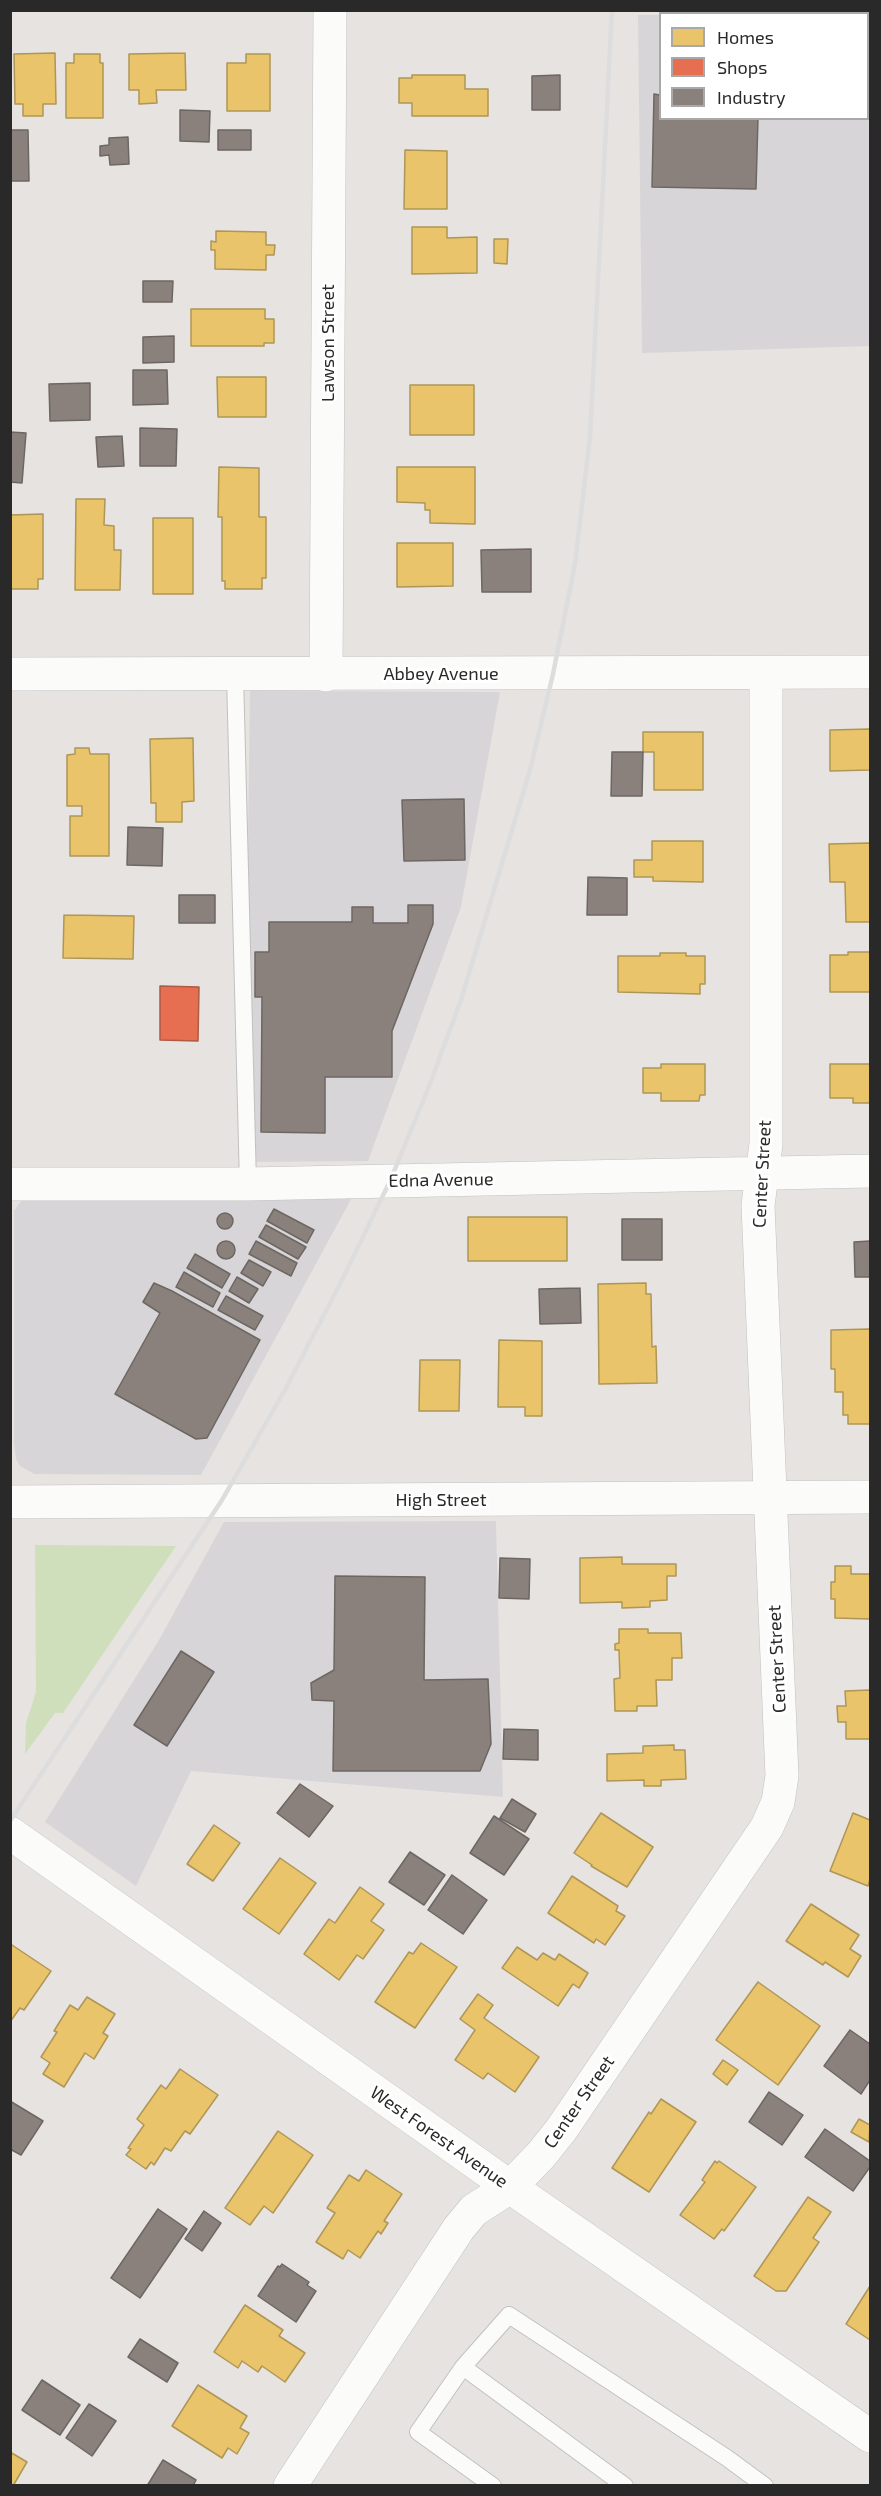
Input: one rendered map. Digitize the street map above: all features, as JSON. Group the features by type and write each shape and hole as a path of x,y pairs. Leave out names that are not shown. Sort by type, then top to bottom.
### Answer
{"street":[{"name":"Lawson Street","path":"326,675 330,10"},
{"name":"Abbey Avenue","path":"10,674 870,672"},
{"name":"Center Street","path":"290,2486 459,2228 474,2210 510,2187 541,2156 561,2130 767,1827 777,1802 782,1776 758,1205 766,1144 766,673"},
{"name":"Edna Avenue","path":"10,1184 248,1184 870,1172"},
{"name":"High Street","path":"10,1502 870,1497"},
{"name":"West Forest Avenue","path":"10,1833 510,2187 870,2436"}],"lane":[{"path":"236,675 248,1184"},
{"path":"493,2486 418,2432 463,2367 509,2315 765,2486"},
{"path":"463,2367 626,2486"}],"shaded area":[{"path":"870,14 870,346 642,353 638,15 659,15 659,120 869,120"},
{"path":"250,691 500,692 461,907 368,1161 247,1162 245,1077"},
{"path":"355,1192 201,1475 34,1474 20,1466 16,1459 14,1443 14,1211 21,1201 38,1196"},
{"path":"496,1521 503,1797 191,1771 136,1886 45,1822 159,1640 224,1522"}],"green space":[{"path":"35,1545 176,1546 63,1713 55,1713 25,1754 26,1723 36,1692"}],"building: Homes":[{"path":"55,53 56,104 43,104 43,116 23,116 23,104 15,104 14,54"},
{"path":"185,53 186,90 156,90 157,103 139,104 139,90 129,90 129,54"},
{"path":"74,54 100,54 100,63 103,63 103,118 66,118 66,63 74,63"},
{"path":"246,54 270,54 270,111 227,111 227,63 246,63"},
{"path":"412,75 465,75 465,89 488,89 488,116 412,116 412,103 399,103 399,78 412,78"},
{"path":"405,150 447,151 447,209 404,209"},
{"path":"412,227 447,227 447,238 477,237 477,273 412,274"},
{"path":"216,231 266,232 266,245 275,245 274,255 266,255 266,270 215,269 215,250 211,250 211,241 216,242"},
{"path":"494,239 508,239 507,264 494,263"},
{"path":"191,309 265,309 265,319 274,319 274,343 264,343 264,346 191,346"},
{"path":"217,377 266,377 266,417 218,417"},
{"path":"410,385 474,385 474,435 410,435"},
{"path":"219,467 259,468 259,517 266,517 266,578 262,578 262,589 225,589 225,581 222,581 222,517 218,517"},
{"path":"397,467 475,467 475,524 430,523 430,510 425,510 425,503 397,502"},
{"path":"76,499 105,499 104,525 114,526 114,550 121,550 120,590 75,590"},
{"path":"43,514 43,579 38,579 38,589 10,589 10,515"},
{"path":"153,518 193,518 193,594 153,594"},
{"path":"397,543 453,543 453,586 397,587"},
{"path":"870,729 870,770 830,771 830,730"},
{"path":"643,732 703,732 703,790 654,790 654,752 643,752"},
{"path":"193,738 194,801 182,802 182,822 156,822 156,803 151,803 150,739"},
{"path":"75,748 89,748 90,754 109,754 109,856 70,856 70,816 82,816 82,806 67,806 67,755 75,754"},
{"path":"652,841 703,841 703,882 653,881 653,877 634,877 634,860 652,860"},
{"path":"870,843 870,922 846,922 845,882 830,882 829,844"},
{"path":"64,915 134,916 133,959 63,958"},
{"path":"848,952 870,952 870,992 830,992 830,955 848,955"},
{"path":"660,953 705,956 705,984 700,984 700,994 618,992 618,956 660,956"},
{"path":"661,1064 705,1064 705,1095 700,1095 699,1101 661,1101 661,1093 643,1093 643,1068 661,1068"},
{"path":"830,1064 870,1064 870,1103 853,1103 853,1098 830,1098"},
{"path":"468,1217 567,1217 567,1261 468,1261"},
{"path":"646,1283 646,1294 651,1294 652,1347 656,1346 657,1383 599,1384 598,1284"},
{"path":"870,1329 870,1424 848,1424 848,1415 843,1415 843,1392 835,1392 835,1369 831,1369 831,1330"},
{"path":"499,1340 542,1341 542,1416 525,1416 525,1407 498,1407"},
{"path":"420,1360 460,1360 459,1411 419,1411"},
{"path":"622,1557 622,1564 676,1564 676,1576 667,1576 667,1600 650,1601 650,1607 622,1608 622,1602 580,1603 580,1558"},
{"path":"835,1566 851,1566 851,1574 870,1574 870,1619 835,1618 835,1599 831,1599 831,1582 835,1582"},
{"path":"619,1629 648,1629 648,1633 681,1633 682,1658 672,1658 672,1680 656,1680 657,1706 637,1706 637,1711 615,1711 614,1679 620,1678 619,1650 615,1650 615,1644 619,1643"},
{"path":"870,1690 870,1739 846,1739 846,1722 838,1722 837,1706 846,1706 845,1691"},
{"path":"674,1745 674,1750 685,1750 686,1779 661,1780 661,1786 644,1786 644,1780 607,1781 607,1754 643,1753 643,1746"},
{"path":"601,1813 653,1847 627,1887 574,1853"},
{"path":"853,1813 870,1820 868,1886 830,1871"},
{"path":"214,1825 240,1843 213,1881 187,1864"},
{"path":"280,1858 316,1883 279,1934 243,1909"},
{"path":"572,1876 618,1906 616,1911 625,1916 605,1945 596,1939 594,1943 548,1913"},
{"path":"360,1887 384,1904 371,1921 384,1930 363,1959 357,1955 339,1980 304,1954 329,1919 335,1923"},
{"path":"811,1904 859,1935 850,1949 861,1956 848,1977 825,1962 823,1965 786,1941"},
{"path":"421,1943 457,1967 415,2028 375,2002 409,1952 413,1954"},
{"path":"12,1945 51,1971 24,2010 20,2008 10,2022 10,1947"},
{"path":"517,1947 537,1960 543,1953 555,1960 559,1954 588,1973 579,1988 573,1984 558,2006 502,1968"},
{"path":"758,1982 820,2026 778,2085 716,2040"},
{"path":"478,1994 493,2005 484,2018 539,2057 515,2092 488,2073 483,2079 455,2060 475,2030 460,2019"},
{"path":"87,1997 115,2014 103,2033 108,2036 94,2059 85,2053 64,2087 43,2074 50,2063 41,2057 70,2005 78,2010"},
{"path":"723,2060 738,2070 727,2085 713,2074"},
{"path":"180,2069 218,2095 190,2134 185,2131 171,2151 165,2148 154,2165 151,2162 146,2169 126,2155 131,2149 128,2148 144,2125 137,2119 161,2085 166,2089"},
{"path":"661,2099 696,2122 649,2192 612,2168 649,2112 651,2114"},
{"path":"859,2119 870,2125 869,2142 851,2132"},
{"path":"278,2131 313,2155 273,2213 264,2206 250,2225 225,2208"},
{"path":"715,2161 717,2163 719,2161 756,2187 724,2231 722,2229 714,2239 680,2215 705,2182 702,2180"},
{"path":"366,2170 402,2194 384,2221 388,2223 381,2234 378,2231 360,2258 348,2250 343,2259 316,2242 335,2213 327,2208 349,2175 359,2181"},
{"path":"808,2197 831,2212 813,2238 819,2242 786,2291 776,2291 754,2276"},
{"path":"870,2286 870,2340 846,2324"},
{"path":"245,2305 283,2330 279,2336 305,2353 285,2382 262,2366 258,2372 242,2361 238,2368 214,2352"},
{"path":"198,2385 247,2416 240,2428 249,2433 237,2454 228,2448 222,2458 172,2426"},
{"path":"10,2452 27,2462 13,2486 10,2486"}],"building: Shops":[{"path":"160,986 199,987 198,1041 160,1040"}],"building: Industry":[{"path":"560,75 560,110 532,110 532,76"},
{"path":"654,94 659,95 659,120 758,120 756,189 652,187"},
{"path":"180,110 210,111 209,142 180,141"},
{"path":"10,130 28,130 29,181 10,181"},
{"path":"218,130 251,130 251,150 218,150"},
{"path":"128,137 129,164 110,165 109,155 100,156 100,146 109,145 109,138"},
{"path":"143,281 173,281 172,302 143,302"},
{"path":"174,336 174,362 143,363 143,337"},
{"path":"133,370 167,370 168,404 133,405"},
{"path":"90,383 90,420 50,421 49,384"},
{"path":"140,428 177,429 176,466 140,466"},
{"path":"10,432 26,433 22,483 10,482"},
{"path":"122,436 124,466 98,467 96,437"},
{"path":"531,549 531,592 482,592 481,550"},
{"path":"612,752 643,752 642,796 611,796"},
{"path":"464,799 465,860 404,861 402,800"},
{"path":"128,827 163,828 162,866 127,865"},
{"path":"588,877 627,878 627,915 587,915"},
{"path":"179,895 215,895 215,923 179,923"},
{"path":"408,905 433,905 433,924 392,1031 392,1077 325,1077 325,1133 261,1132 262,997 255,997 255,952 269,952 269,922 352,922 352,907 373,907 373,923 408,923"},
{"path":"274,1209 314,1230 307,1243 267,1221"},
{"path":"225,1213 231,1215 233,1221 231,1227 225,1229 219,1227 217,1221 219,1215"},
{"path":"622,1219 662,1219 662,1260 622,1260"},
{"path":"266,1225 306,1247 298,1259 259,1237"},
{"path":"226,1241 232,1244 235,1250 232,1256 226,1259 220,1256 217,1250 220,1244"},
{"path":"256,1241 297,1263 291,1276 249,1254"},
{"path":"870,1241 870,1277 855,1277 854,1242"},
{"path":"195,1254 230,1274 222,1288 187,1268"},
{"path":"249,1260 271,1272 263,1286 241,1273"},
{"path":"184,1272 220,1293 213,1307 176,1287"},
{"path":"237,1277 258,1289 249,1303 229,1291"},
{"path":"154,1283 260,1340 207,1438 196,1439 115,1394 160,1313 143,1302"},
{"path":"580,1288 581,1323 540,1324 539,1289"},
{"path":"226,1296 263,1316 255,1330 218,1310"},
{"path":"500,1558 530,1559 529,1599 499,1598"},
{"path":"335,1576 425,1577 424,1680 488,1679 491,1744 480,1771 333,1771 334,1701 312,1700 311,1683 334,1670"},
{"path":"181,1651 214,1672 167,1746 134,1725"},
{"path":"504,1729 538,1730 538,1760 503,1759"},
{"path":"300,1784 333,1806 309,1837 277,1813"},
{"path":"512,1799 536,1814 525,1832 500,1818"},
{"path":"494,1816 529,1839 504,1875 470,1853"},
{"path":"410,1852 445,1875 424,1905 389,1882"},
{"path":"452,1875 487,1900 463,1934 428,1910"},
{"path":"850,2030 870,2044 870,2080 861,2094 824,2066"},
{"path":"769,2092 803,2115 782,2145 749,2122"},
{"path":"10,2101 43,2121 21,2155 10,2149"},
{"path":"825,2129 870,2161 870,2167 853,2191 805,2157"},
{"path":"158,2209 187,2229 140,2298 111,2278"},
{"path":"204,2211 221,2223 202,2251 185,2239"},
{"path":"282,2264 309,2282 307,2285 316,2291 296,2322 258,2296 278,2266"},
{"path":"140,2339 178,2363 167,2382 128,2357"},
{"path":"42,2380 80,2405 60,2435 22,2410"},
{"path":"89,2404 116,2421 92,2456 66,2438"},
{"path":"163,2460 196,2480 193,2486 147,2486"}],"railway":[{"path":"10,1821 222,1500 286,1388 390,1181 461,1000 530,770 553,674 575,564 590,437 612,10"}]}
